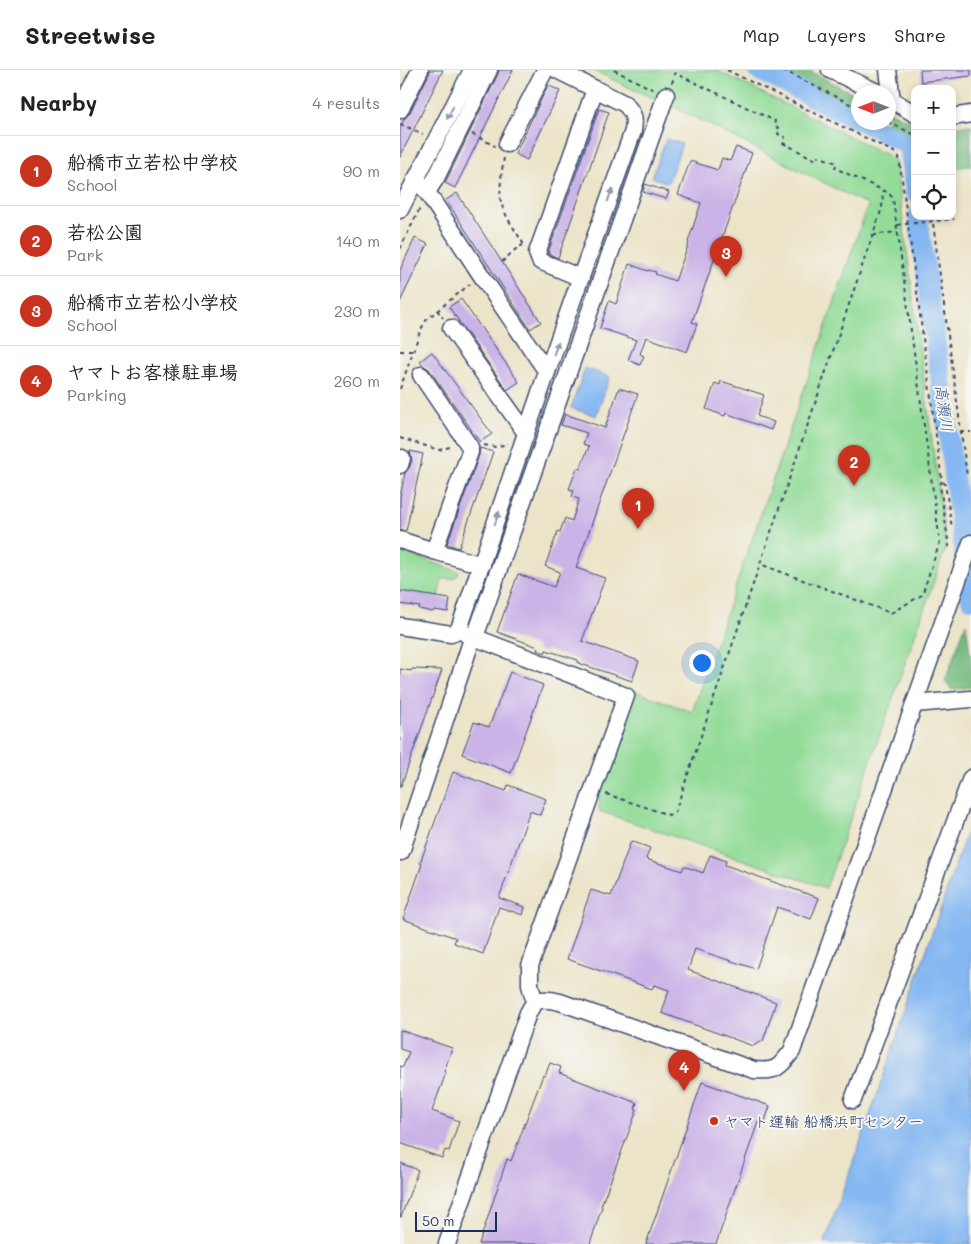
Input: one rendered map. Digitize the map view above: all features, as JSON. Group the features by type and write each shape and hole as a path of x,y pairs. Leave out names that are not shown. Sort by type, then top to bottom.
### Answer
{"street":[{"path":"400,110 420,70"},
{"path":"506,148 545,70"},
{"path":"456,632 461,624 482,565 547,372 633,131 634,116 625,104 557,70"},
{"path":"830,70 861,85"},
{"path":"888,70 889,85"},
{"path":"427,192 461,128 480,72"},
{"path":"400,210 436,140 480,72"},
{"path":"581,278 540,261 537,253 594,89"},
{"path":"401,852 474,636 666,96"},
{"path":"896,103 911,112"},
{"path":"956,116 971,114"},
{"path":"415,180 427,192 547,372"},
{"path":"451,328 526,433"},
{"path":"421,376 470,447 467,461 434,551"},
{"path":"400,540 482,565"},
{"path":"448,1244 528,1013 535,1003 542,1000 560,1002 754,1070 767,1071 776,1068 783,1063 792,1051 971,543"},
{"path":"400,626 451,634 456,632 464,633 474,636 626,696 530,966 530,986 535,1003"},
{"path":"400,824 404,818 453,671"},
{"path":"914,704 971,699"},
{"path":"853,1100 971,778"}],"path":[{"path":"614,70 666,96 675,73 775,121 774,126 780,129 778,134 785,137 783,143 816,160 818,156 837,163 835,168 890,193 893,199 940,542 922,595 891,613 760,564"},
{"path":"727,70 894,152 899,157 942,481 940,485 950,547"},
{"path":"783,70 851,104"},
{"path":"400,124 436,140"},
{"path":"896,126 911,134"},
{"path":"461,128 506,148 502,167 501,200 524,245 517,248 502,262"},
{"path":"604,794 669,815 675,812 873,236 882,208 883,190"},
{"path":"400,249 427,192"},
{"path":"896,226 944,220"},
{"path":"933,221 967,476"},
{"path":"873,236 897,232"},
{"path":"400,389 421,329 427,319 481,275"},
{"path":"400,351 413,352"},
{"path":"961,432 971,432"},
{"path":"942,481 945,484 952,528"}],"green space":[{"path":"593,70 716,70 889,156 895,161 946,547 826,888 599,811 600,786 633,690 692,712 868,205 668,104"},
{"path":"773,70 808,70 851,92 851,109"},
{"path":"896,114 911,122 911,138 894,130 896,130"},
{"path":"971,125 971,166 956,168 956,127"},
{"path":"400,551 459,572 456,577 442,579 438,597 400,591"},
{"path":"966,623 971,661 971,687 952,690 945,681"}],"water":[{"path":"666,139 682,144 668,183 652,177"},
{"path":"585,368 610,377 596,416 571,408"},
{"path":"971,819 971,1244 824,1244 878,1092"}],"building":[{"path":"430,70 443,70 400,157 400,128 404,119 409,114"},
{"path":"499,70 513,70 455,188 445,183"},
{"path":"920,70 971,70 971,76 921,82"},
{"path":"548,85 560,91 527,160 515,154"},
{"path":"599,109 609,112 558,258 548,253"},
{"path":"736,147 752,153 692,322 697,324 687,352 646,337 640,354 644,356 640,365 628,360 636,340 600,328 609,301 616,304 629,264 656,272 655,274 675,281 701,203 678,195 690,161 718,170 722,158 730,161"},
{"path":"645,184 669,192 666,199 643,192"},
{"path":"457,193 541,322 530,329 446,200"},
{"path":"415,238 428,244 400,302 400,270"},
{"path":"461,299 519,382 507,390 449,307"},
{"path":"432,352 492,434 480,442 429,369 420,361"},
{"path":"721,381 764,395 757,416 774,422 771,430 726,413 725,416 706,409 715,383 720,385"},
{"path":"619,388 638,394 576,568 605,578 582,641 639,661 632,681 578,663 578,660 546,650 545,653 537,650 538,647 497,632 518,574 554,587 560,572 545,566 565,518 572,521 579,499 572,497 574,490 569,489 577,468 580,469 589,446 583,444 587,433 561,425 565,414 605,428"},
{"path":"480,448 493,452 459,548 447,544"},
{"path":"410,451 423,454 406,531 400,530 400,497 405,473 412,461"},
{"path":"400,591 450,599 448,612 434,610 433,612 419,609 420,607 400,604"},
{"path":"400,669 411,671 412,669 442,670 401,786 400,786"},
{"path":"510,672 543,685 511,773 462,754 474,722 489,727"},
{"path":"453,772 506,791 508,785 546,799 540,815 530,811 499,898 525,907 523,915 499,907 483,954 454,943 456,938 403,919 422,864 420,863"},
{"path":"631,841 650,848 646,859 682,871 684,866 703,873 710,855 726,861 725,865 819,898 811,919 777,907 756,969 695,949 688,970 776,1002 763,1041 753,1046 662,1013 669,990 654,985 652,989 567,959 591,890 611,896"},
{"path":"400,1030 452,1048 444,1072 446,1073 432,1111 459,1121 449,1151 445,1150 442,1158 400,1143 400,1066 403,1067 409,1052 400,1049"},
{"path":"550,1063 561,1067 559,1073 637,1103 635,1109 637,1110 601,1206 590,1244 479,1244 507,1159 511,1161 543,1075 545,1076"},
{"path":"702,1082 770,1106 764,1124 758,1122 716,1244 646,1244"},
{"path":"400,1163 418,1170 401,1217 400,1217"}],"waterway":[{"name":"高瀬川","path":"758,70 851,116"},
{"name":"高瀬川","path":"879,130 908,145 912,175"},
{"name":"高瀬川","path":"919,220 971,599"}],"place":[{"name":"船橋市立若松小学校","path":"726,277"},
{"name":"若松公園","path":"854,486"},
{"name":"船橋市立若松中学校","path":"638,529"},
{"name":"ヤマトお客様駐車場","path":"684,1091"},
{"name":"ヤマト運輸 船橋浜町センター","path":"714,1121"}]}
